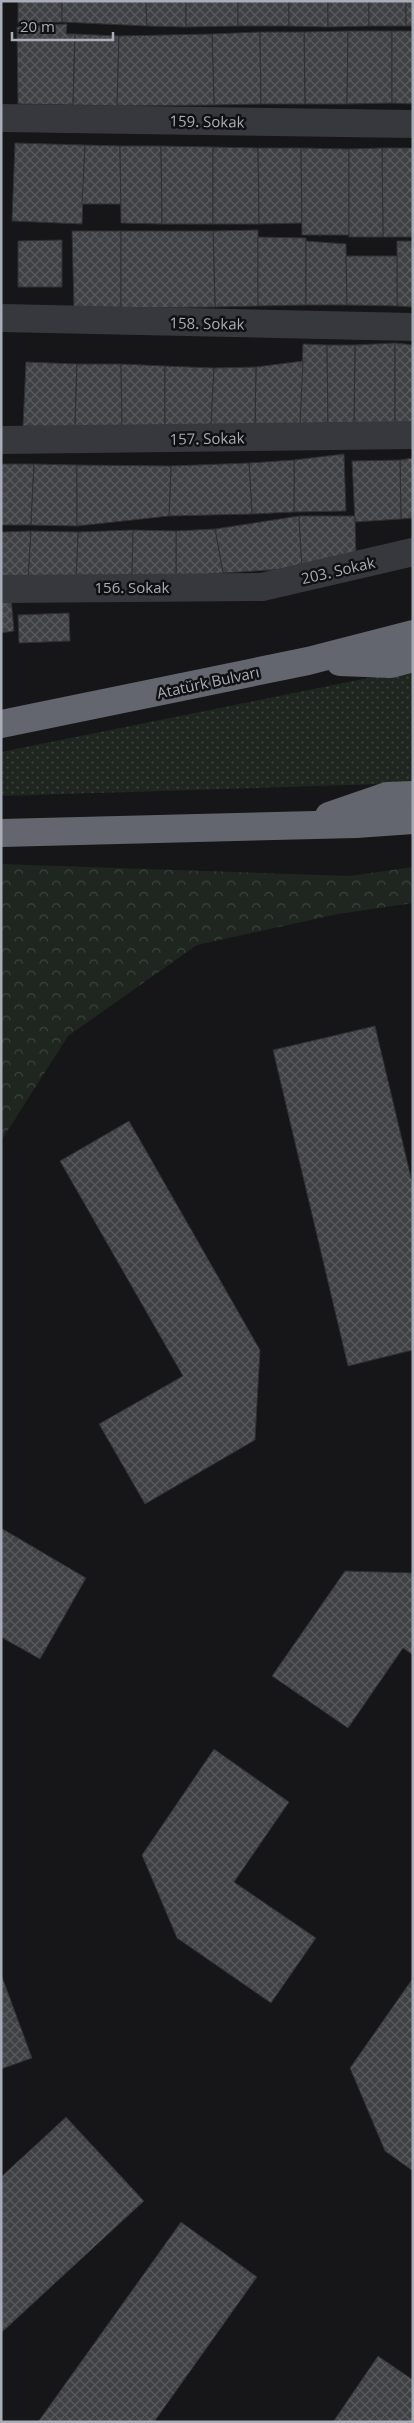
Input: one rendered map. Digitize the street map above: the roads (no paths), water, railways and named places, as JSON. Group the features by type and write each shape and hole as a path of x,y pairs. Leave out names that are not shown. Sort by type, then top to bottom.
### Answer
{"highway":[{"name":"Atatürk Bulvarı","path":"1,724 308,661 413,634"},
{"path":"308,661 391,664 413,658"},
{"path":"306,824 387,796 413,795"},
{"path":"1,833 413,820"}],"street":[{"name":"159. Sokak","path":"1,118 413,124"},
{"name":"158. Sokak","path":"1,318 413,327"},
{"name":"157. Sokak","path":"1,440 413,435"},
{"name":"203. Sokak","path":"262,587 413,552"},
{"name":"156. Sokak","path":"1,589 262,587"}]}
